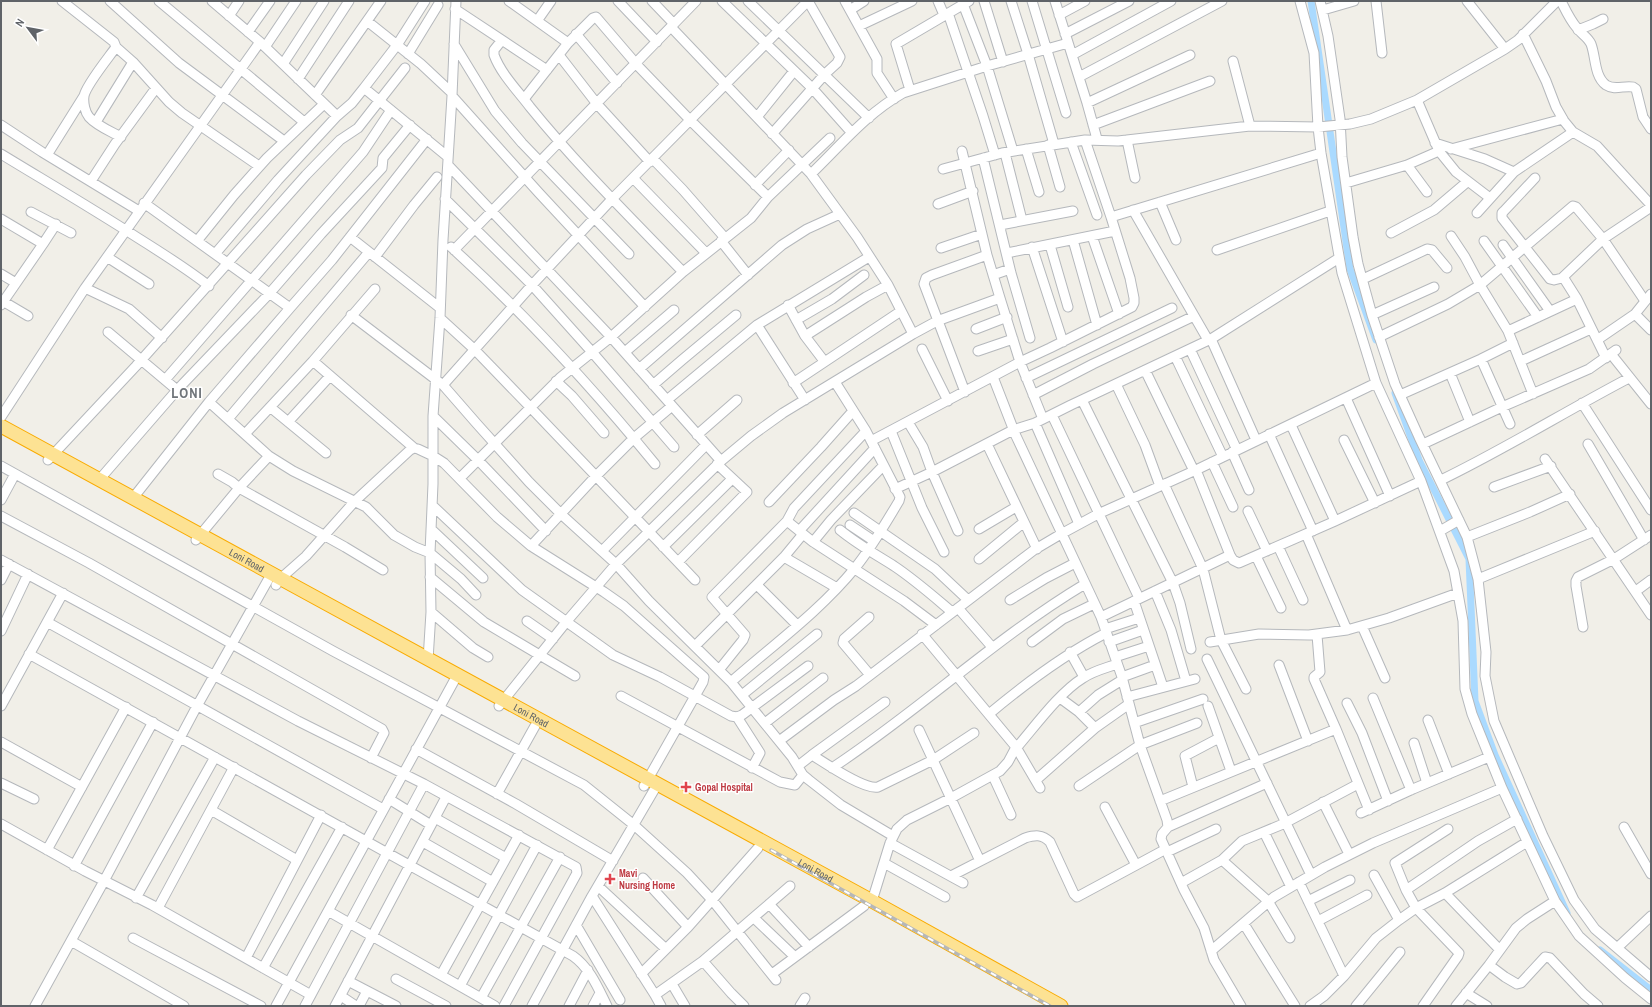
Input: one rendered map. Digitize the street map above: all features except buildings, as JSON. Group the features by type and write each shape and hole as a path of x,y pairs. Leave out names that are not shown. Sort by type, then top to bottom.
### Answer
{"highway":[{"name":"Loni Road","path":"1,426 50,457 197,537 454,682 501,703 535,726 651,785 758,848 868,904 1061,1006"},
{"name":"Loni Road","path":"1,434 99,480 133,498 197,537"},
{"name":"Loni Road","path":"275,581 428,660 501,703 868,904 1045,1006"}],"street":[{"path":"62,1 114,42 116,47 134,62 169,102 182,113 259,166"},
{"path":"110,1 179,63 284,141"},
{"path":"160,1 193,31 241,68 304,122"},
{"path":"212,1 262,44 337,116"},
{"path":"229,16 239,1"},
{"path":"248,32 270,1"},
{"path":"1,417 85,288 141,207 241,68 296,1"},
{"path":"283,64 324,1"},
{"path":"298,79 349,1"},
{"path":"315,95 381,1"},
{"path":"214,254 278,180 337,116 352,103 397,45 425,1"},
{"path":"509,1 568,43"},
{"path":"537,21 551,1"},
{"path":"618,1 657,42"},
{"path":"652,1 672,25 772,134 811,174 888,285 913,334"},
{"path":"722,1 812,88 852,133"},
{"path":"748,1 780,30 869,118"},
{"path":"443,385 546,269 613,198 727,85 808,1 840,57 837,63 812,88 772,134"},
{"path":"845,1 877,59 877,73 894,98"},
{"path":"850,10 864,1"},
{"path":"859,26 912,1"},
{"path":"938,1 946,14 968,72 995,155"},
{"path":"984,1 1002,62"},
{"path":"1011,1 1028,54 1060,187"},
{"path":"1032,1 1066,113"},
{"path":"1055,1 1097,139"},
{"path":"1059,15 1085,1"},
{"path":"1065,34 1129,1"},
{"path":"1072,55 1171,1"},
{"path":"1079,77 1222,1"},
{"path":"1300,1 1314,53 1329,127 1342,157 1353,237 1363,279 1360,302"},
{"path":"1354,1 1322,5 1329,127 1321,152 1339,258 1360,302 1376,383 1421,481 1449,525 1467,536 1478,579 1486,652 1485,676 1491,707 1521,814 1527,842 1555,901 1579,936 1625,978 1651,999"},
{"path":"1376,1 1382,53"},
{"path":"1468,1 1505,49"},
{"path":"943,169 965,162 1009,152 1085,140 1097,139 1118,141 1250,126 1329,127 1371,119 1417,100 1505,49 1524,34 1557,1"},
{"path":"1561,1 1570,19 1578,30 1587,37 1592,45 1598,72 1605,84 1614,88 1631,86 1636,89 1643,116 1651,129"},
{"path":"454,250 657,42 690,3"},
{"path":"910,90 895,45 966,3 987,66 1009,152 1022,220"},
{"path":"408,54 438,5"},
{"path":"456,5 502,40 547,70"},
{"path":"428,660 431,612 430,553 433,416 440,318 456,5"},
{"path":"524,99 568,43 593,18 596,17 636,63 691,121 768,197"},
{"path":"1578,30 1602,19"},
{"path":"367,21 408,54 452,94 525,178 645,307"},
{"path":"576,34 617,83"},
{"path":"1524,34 1546,81 1556,107 1563,119 1573,132 1597,146 1651,206 1603,239 1562,278 1551,280 1524,247 1502,215 1535,178"},
{"path":"502,40 494,50 494,55 524,99 559,143 683,272"},
{"path":"454,44 495,111 522,143 629,254"},
{"path":"811,174 852,133 894,98 910,90 987,66 1068,44"},
{"path":"47,155 84,96 88,87 116,47"},
{"path":"559,55 597,104 651,160 683,190 723,240 748,275"},
{"path":"1087,103 1190,55"},
{"path":"1233,61 1250,126"},
{"path":"96,122 134,62"},
{"path":"50,457 162,338 306,175 340,140 358,128 405,68"},
{"path":"757,117 794,71"},
{"path":"1093,125 1210,81"},
{"path":"91,181 156,88"},
{"path":"364,88 427,139 448,161 492,211 625,352 706,445 732,479 747,492 678,562"},
{"path":"84,96 88,115 96,122 121,137"},
{"path":"1417,100 1437,147 1450,165 1466,182 1490,198"},
{"path":"196,241 259,166 324,104"},
{"path":"166,380 363,152 391,110"},
{"path":"1451,149 1563,119"},
{"path":"1,125 47,155 91,181 141,207 196,241 290,308"},
{"path":"99,480 177,390 269,294 321,234 382,168 383,158 410,126"},
{"path":"1477,213 1514,172 1573,132"},
{"path":"460,478 556,381 611,337 683,272 751,218 768,197 830,138"},
{"path":"133,498 208,402 332,260 427,139"},
{"path":"695,646 784,557 801,532 873,445 891,431 1020,362 1132,307 1134,298 1130,278 1112,217 1085,140"},
{"path":"1127,140 1135,178"},
{"path":"1071,142 1097,215"},
{"path":"1346,183 1407,165 1437,147 1451,149 1485,159 1514,172"},
{"path":"1026,149 1039,192"},
{"path":"755,185 789,150"},
{"path":"962,151 973,191 987,255 1020,362 1033,395 1039,421 1080,524"},
{"path":"1112,217 1321,152"},
{"path":"1,154 62,190 190,271 209,286"},
{"path":"983,158 1010,269 1030,338"},
{"path":"1407,165 1427,192"},
{"path":"228,419 437,178"},
{"path":"633,178 706,253"},
{"path":"1391,233 1434,210 1466,182"},
{"path":"938,204 973,191"},
{"path":"445,199 532,285 674,447"},
{"path":"1160,202 1176,240"},
{"path":"1379,337 1448,304 1480,285 1573,206 1576,207 1603,239 1648,298 1635,314 1598,340"},
{"path":"1000,225 1073,210"},
{"path":"1133,210 1194,316 1210,340 1256,440"},
{"path":"1217,250 1330,211"},
{"path":"31,212 71,233"},
{"path":"639,369 792,238 807,229 840,214"},
{"path":"1,219 43,244"},
{"path":"28,316 2,302 56,224"},
{"path":"1007,253 1115,231"},
{"path":"940,248 982,234"},
{"path":"1092,236 1119,314"},
{"path":"1451,236 1468,261 1480,285 1508,331 1533,394"},
{"path":"350,237 440,308"},
{"path":"443,240 513,306 572,368 656,464"},
{"path":"1073,240 1097,325"},
{"path":"1484,241 1538,317"},
{"path":"1050,245 1068,307"},
{"path":"1503,245 1550,311"},
{"path":"1032,247 1063,342"},
{"path":"1363,279 1427,249 1432,250 1447,268"},
{"path":"965,392 924,286 926,278 987,255"},
{"path":"107,256 149,284"},
{"path":"531,546 562,515 595,477 634,438 653,423 669,403 757,324 869,257"},
{"path":"895,488 932,472 1013,430 1039,421 1210,340 1339,258"},
{"path":"993,274 1010,269"},
{"path":"1,274 16,283"},
{"path":"796,320 832,299 864,275"},
{"path":"1562,278 1565,280 1577,299 1591,329 1598,340 1611,354 1629,378 1650,400"},
{"path":"805,336 866,297 888,285"},
{"path":"1372,315 1434,286"},
{"path":"85,288 129,309 162,338"},
{"path":"244,434 313,361 351,315 375,289"},
{"path":"501,703 567,621 616,564 719,462 751,436 783,413 913,334 937,321 1000,298"},
{"path":"1508,331 1577,299"},
{"path":"1360,302 1372,315 1400,395 1441,480 1463,621 1466,689 1472,714 1502,788 1521,814 1561,876 1574,900 1595,929 1651,977"},
{"path":"788,305 805,336 824,361"},
{"path":"1026,378 1106,338 1172,308"},
{"path":"625,352 674,310"},
{"path":"793,383 901,311"},
{"path":"1635,314 1651,330"},
{"path":"351,315 443,385 495,444 562,515 616,564 649,601 719,670 765,723 801,771 840,806 891,840 963,883"},
{"path":"653,385 736,315"},
{"path":"1033,395 1093,364 1194,316"},
{"path":"976,330 1007,317"},
{"path":"440,318 475,350 695,580"},
{"path":"757,324 805,400"},
{"path":"1521,361 1591,329"},
{"path":"108,332 142,359 177,390"},
{"path":"978,351 1013,339"},
{"path":"1400,395 1513,343"},
{"path":"922,349 948,401"},
{"path":"1190,349 1234,451 1249,490"},
{"path":"1423,444 1589,369 1611,354"},
{"path":"1175,356 1223,457"},
{"path":"1481,359 1510,424"},
{"path":"313,361 414,448 433,456 460,478 497,516 531,546 613,598 637,617 701,674 704,680 678,727 634,825 592,896 532,1006"},
{"path":"1146,370 1195,471 1230,555 1233,560 1239,563 1421,481"},
{"path":"1450,372 1470,422"},
{"path":"288,422 330,376"},
{"path":"993,377 1013,430 1101,617 1122,678 1140,744 1168,828"},
{"path":"1441,480 1478,462 1629,378"},
{"path":"556,381 572,396 604,433"},
{"path":"730,682 797,625 837,588 855,568 868,550 899,501 900,497 866,431 834,382"},
{"path":"779,741 1037,548 1098,514 1195,471 1256,440 1291,425 1376,383"},
{"path":"1116,384 1162,485 1203,569 1221,640 1246,689"},
{"path":"1346,398 1390,496"},
{"path":"697,435 737,400"},
{"path":"1082,400 1173,583 1180,603 1191,649"},
{"path":"208,402 269,456 292,471 366,507 394,535 430,553 461,579 476,595"},
{"path":"1582,403 1651,510"},
{"path":"270,407 326,453"},
{"path":"769,502 853,411"},
{"path":"1052,415 1136,600 1139,618 1163,687"},
{"path":"433,416 478,460 546,531"},
{"path":"908,422 920,441 958,531"},
{"path":"1291,425 1335,521"},
{"path":"719,670 745,637 742,631 712,599 713,596 787,521 794,508 866,431"},
{"path":"891,431 901,453 911,482 944,552"},
{"path":"1269,434 1347,630"},
{"path":"1344,440 1375,503"},
{"path":"987,444 1037,548"},
{"path":"1583,627 1576,581 1578,577 1614,559 1647,538 1588,444"},
{"path":"602,551 706,445"},
{"path":"35,1006 252,606 275,581 306,556 355,501 414,448"},
{"path":"197,537 269,456"},
{"path":"1212,462 1233,506"},
{"path":"1494,487 1548,462 1649,608"},
{"path":"1,466 333,651 584,785 634,825 687,873 713,901 774,977 795,957 868,904 891,840 897,829 907,820 993,776 1005,767 1016,747 1060,698 1084,677 1116,660 1149,646"},
{"path":"814,542 831,520 883,466"},
{"path":"1,500 15,474"},
{"path":"218,474 239,488 383,570"},
{"path":"664,547 732,479"},
{"path":"1467,536 1530,512 1570,494"},
{"path":"432,506 522,590 613,655 660,677 726,713 737,717 760,754 752,768"},
{"path":"979,529 1016,507"},
{"path":"1248,511 1267,551"},
{"path":"854,513 935,569 968,600"},
{"path":"1,516 88,563 384,730 384,733 371,758"},
{"path":"787,521 814,542 855,568 936,625"},
{"path":"979,559 1024,522"},
{"path":"850,525 874,541"},
{"path":"431,529 482,578"},
{"path":"840,530 852,540 955,610 992,647"},
{"path":"1478,579 1595,531"},
{"path":"1278,546 1303,600"},
{"path":"1101,617 1230,555"},
{"path":"1256,556 1281,608"},
{"path":"784,557 837,588"},
{"path":"1,580 5,562 298,721 424,784 576,867 577,873 504,1006"},
{"path":"1010,600 1046,578 1075,564"},
{"path":"1,631 28,574"},
{"path":"430,577 484,622 575,676"},
{"path":"1636,591 1651,580"},
{"path":"832,768 869,744 992,647 1060,599 1085,584"},
{"path":"757,585 797,625"},
{"path":"922,634 1016,747 1038,784 1095,728 1128,700 1163,687 1190,680 1155,591"},
{"path":"1,706 63,593"},
{"path":"1210,642 1258,634 1317,635 1347,630 1458,593"},
{"path":"1032,642 1063,619 1094,604"},
{"path":"431,612 473,648 488,657"},
{"path":"869,617 844,639 842,643 870,674"},
{"path":"989,714 1035,676 1070,652 1139,618"},
{"path":"527,621 553,639"},
{"path":"47,622 383,809"},
{"path":"1362,626 1385,678"},
{"path":"1107,635 1143,630"},
{"path":"742,695 817,634"},
{"path":"1317,635 1320,672 1314,677 1314,680 1358,784 1365,812 1411,790 1489,757"},
{"path":"1070,652 1084,677"},
{"path":"29,654 562,950 580,961 588,970 607,1006"},
{"path":"1207,659 1312,875"},
{"path":"1279,664 1308,741"},
{"path":"1079,712 1122,678 1155,665"},
{"path":"737,717 752,708 808,666"},
{"path":"765,723 823,678"},
{"path":"276,1006 454,682"},
{"path":"621,696 752,768 780,782 793,785 797,784 801,771 812,755 885,702"},
{"path":"1060,698 1079,712 1095,728"},
{"path":"1373,698 1411,790"},
{"path":"1134,724 1205,703 1231,771"},
{"path":"1347,703 1364,739 1388,801"},
{"path":"47,850 126,707"},
{"path":"1428,720 1450,774"},
{"path":"74,866 153,722"},
{"path":"1079,786 1140,744 1198,723"},
{"path":"497,794 520,750 535,726"},
{"path":"1160,801 1336,729"},
{"path":"919,730 980,861"},
{"path":"812,755 832,768 873,788 878,788 933,760 974,733"},
{"path":"1193,787 1185,756 1219,738"},
{"path":"1,742 82,787"},
{"path":"1414,743 1427,783"},
{"path":"416,749 613,860"},
{"path":"136,898 216,757"},
{"path":"158,908 234,767"},
{"path":"993,776 1012,815"},
{"path":"1,782 34,799"},
{"path":"1241,1006 1214,960 1204,928 1166,851 1161,835 1168,828 1267,783"},
{"path":"305,1006 424,784"},
{"path":"1181,883 1222,860 1242,841 1286,822 1358,784"},
{"path":"1211,951 1244,924 1268,901 1349,854 1502,788"},
{"path":"335,1006 446,797"},
{"path":"389,799 410,812 506,858"},
{"path":"1323,802 1349,854"},
{"path":"1104,807 1136,865"},
{"path":"211,810 297,860"},
{"path":"1406,890 1521,814"},
{"path":"246,958 321,815"},
{"path":"1,824 74,866 158,908 312,995"},
{"path":"263,968 342,827"},
{"path":"1624,827 1651,874"},
{"path":"951,876 1025,838 1037,835 1043,836 1052,845 1074,894 1077,897 1136,865 1216,829"},
{"path":"1423,1006 1459,953 1416,908 1406,890 1395,863 1448,829"},
{"path":"1264,832 1295,885 1308,901 1344,976"},
{"path":"441,974 519,835"},
{"path":"423,842 493,882"},
{"path":"1310,1006 1324,996 1344,976 1376,938 1399,920 1416,908 1445,893 1527,842"},
{"path":"460,986 537,845"},
{"path":"642,974 713,901 758,848"},
{"path":"481,998 560,857"},
{"path":"1222,860 1268,901 1290,938"},
{"path":"884,863 945,897"},
{"path":"1374,875 1399,920"},
{"path":"643,878 688,927"},
{"path":"1308,901 1326,890 1350,880"},
{"path":"598,886 666,949"},
{"path":"655,995 703,961 790,886"},
{"path":"1445,893 1499,949"},
{"path":"1318,921 1367,895"},
{"path":"592,896 655,995 659,1005"},
{"path":"1456,1006 1516,928 1555,901"},
{"path":"769,904 809,947"},
{"path":"328,912 441,974 495,1006"},
{"path":"1616,948 1651,916"},
{"path":"754,918 795,957"},
{"path":"1244,924 1295,1006"},
{"path":"576,925 620,1000"},
{"path":"133,938 261,1006"},
{"path":"71,941 184,1006"},
{"path":"1356,1006 1400,952"},
{"path":"1489,964 1505,977 1517,984 1521,983 1545,958 1550,958 1584,994 1598,1006"},
{"path":"703,961 744,1006"},
{"path":"568,1006 588,970"},
{"path":"396,979 446,1006"},
{"path":"348,981 367,990 385,1004 396,1006"},
{"path":"672,984 685,1006"},
{"path":"341,996 358,1006 367,990"},
{"path":"593,1006 600,993"},
{"path":"1466,993 1487,1006"},
{"path":"800,1006 805,998"}],"waterway":[{"path":"1311,1 1350,269 1376,340"},
{"path":"1395,393 1419,460 1469,559 1475,701 1495,755 1567,913"},
{"path":"1600,950 1651,990"}],"railway":[{"path":"771,850 1050,1006"}],"place":[{"name":"Gopal Hospital","path":"686,787"},
{"name":"Mavi Nursing Home","path":"610,879"}],"district":[{"name":"LONI","path":"187,393"}]}
